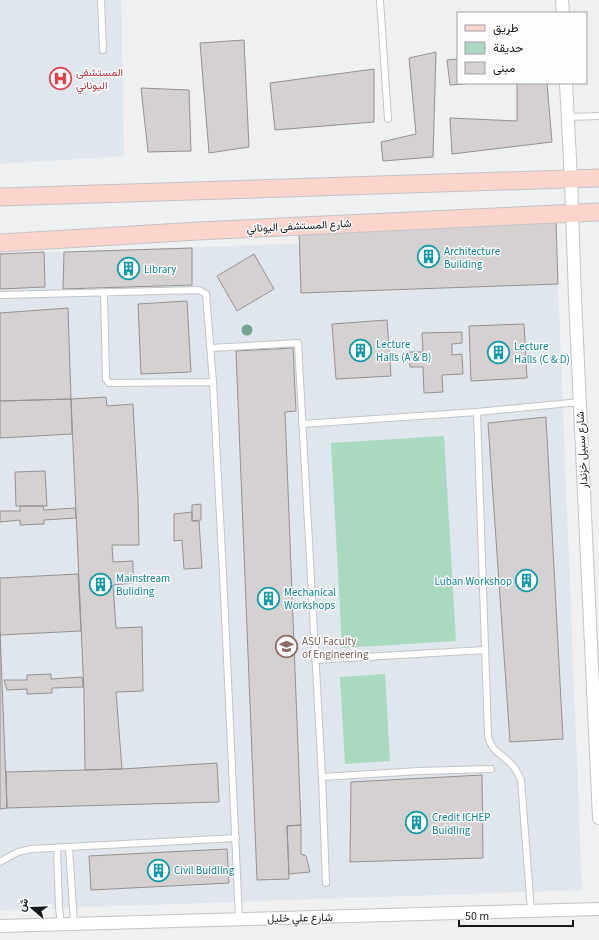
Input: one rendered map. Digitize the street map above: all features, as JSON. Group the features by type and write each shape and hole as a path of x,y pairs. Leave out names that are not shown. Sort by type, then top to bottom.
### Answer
{"street":[{"path":"562,0 562,12"},
{"name":"شارع سبيل خزندار","path":"566,84 599,818"},
{"path":"0,198 599,178"},
{"name":"شارع المستشفى اليوناني","path":"0,243 599,212"},
{"name":"شارع علي خليل","path":"0,926 599,909"}],"lane":[{"path":"101,0 104,50"},
{"path":"380,0 388,119"},
{"path":"567,117 599,116"},
{"path":"0,295 199,290 203,292 207,298 213,382 239,919"},
{"path":"104,292 106,379 109,383 213,382"},
{"path":"210,348 298,343 322,777 326,883"},
{"path":"302,424 477,412 580,402"},
{"path":"477,412 488,735 489,744 494,750 512,764 521,780 531,911"},
{"path":"315,660 484,650"},
{"path":"322,777 419,770 491,769"},
{"path":"0,862 18,852 31,849 236,838"},
{"path":"57,848 61,924"},
{"path":"69,848 74,924"}],"shaded area":[{"name":"المستشفى اليوناني","path":"0,0 121,0 124,156 0,164"},
{"name":"ASU Faculty of Engineering","path":"556,232 582,890 0,910 0,254 534,235"}],"green space":[{"path":"444,436 456,641 342,648 331,443"},
{"path":"385,674 390,761 345,764 340,677"}],"building":[{"path":"244,40 249,147 209,153 200,43"},
{"path":"436,52 433,157 383,161 381,142 416,134 409,58"},
{"path":"457,59 457,84 462,84 450,85 447,60"},
{"path":"374,69 374,122 275,130 270,83"},
{"path":"517,84 547,84 552,142 452,154 450,118 517,121"},
{"path":"141,88 189,90 191,151 148,152"},
{"name":"Architecture Building","path":"556,221 558,284 301,293 299,230"},
{"name":"Library","path":"192,248 192,285 63,289 64,252"},
{"path":"44,252 45,287 0,289 0,254"},
{"path":"254,254 274,289 237,311 217,276"},
{"path":"187,301 191,372 141,374 138,304"},
{"path":"68,308 71,399 0,401 0,313"},
{"name":"Lecture Halls (A & B)","path":"387,320 391,376 336,379 332,324"},
{"name":"Lecture Halls (C & D)","path":"524,324 527,378 471,381 469,326"},
{"path":"462,332 462,343 452,344 452,355 462,354 463,374 442,375 443,392 424,393 423,367 410,367 409,352 423,352 422,333"},
{"name":"Mechanical Workshops","path":"293,348 296,411 285,412 301,825 287,826 289,879 257,880 236,351"},
{"name":"Mainstream Buliding","path":"106,397 107,406 133,404 139,545 112,545 113,562 133,561 133,583 113,585 116,628 142,627 143,691 116,692 122,769 85,770 84,693 71,399"},
{"path":"71,399 72,434 0,438 0,401"},
{"name":"Luban Workshop","path":"546,417 563,739 510,742 488,423"},
{"path":"45,471 47,506 16,506 15,472"},
{"path":"201,504 201,520 192,521 192,505"},
{"path":"20,506 43,506 44,510 75,508 76,518 44,520 44,524 20,525 20,520 0,522 0,511 20,511"},
{"path":"192,512 192,521 199,521 202,568 184,569 182,540 174,541 174,514"},
{"path":"78,574 81,631 0,635 0,578"},
{"path":"0,632 7,808 0,809"},
{"path":"51,674 51,679 82,677 83,687 52,688 52,693 27,694 27,689 7,690 4,680 27,680 27,675"},
{"path":"217,763 219,802 7,808 6,772 122,769"},
{"name":"Credit ICHEP Buidling","path":"482,775 483,858 350,862 351,782"},
{"path":"301,825 301,854 306,856 310,872 289,874 287,826"},
{"name":"Civil Buidling","path":"227,849 229,883 91,890 89,856"}],"place":[{"name":"المستشفى اليوناني","path":"61,78"},
{"name":"Architecture Building","path":"428,257"},
{"name":"Library","path":"128,269"},
{"name":"Lecture Halls (A & B)","path":"361,350"},
{"name":"Lecture Halls (C & D)","path":"498,352"},
{"name":"Luban Workshop","path":"527,581"},
{"name":"Mainstream Buliding","path":"101,584"},
{"name":"Mechanical Workshops","path":"269,598"},
{"name":"ASU Faculty of Engineering","path":"286,647"},
{"name":"Credit ICHEP Buidling","path":"417,823"},
{"name":"Civil Buidling","path":"159,870"}]}
